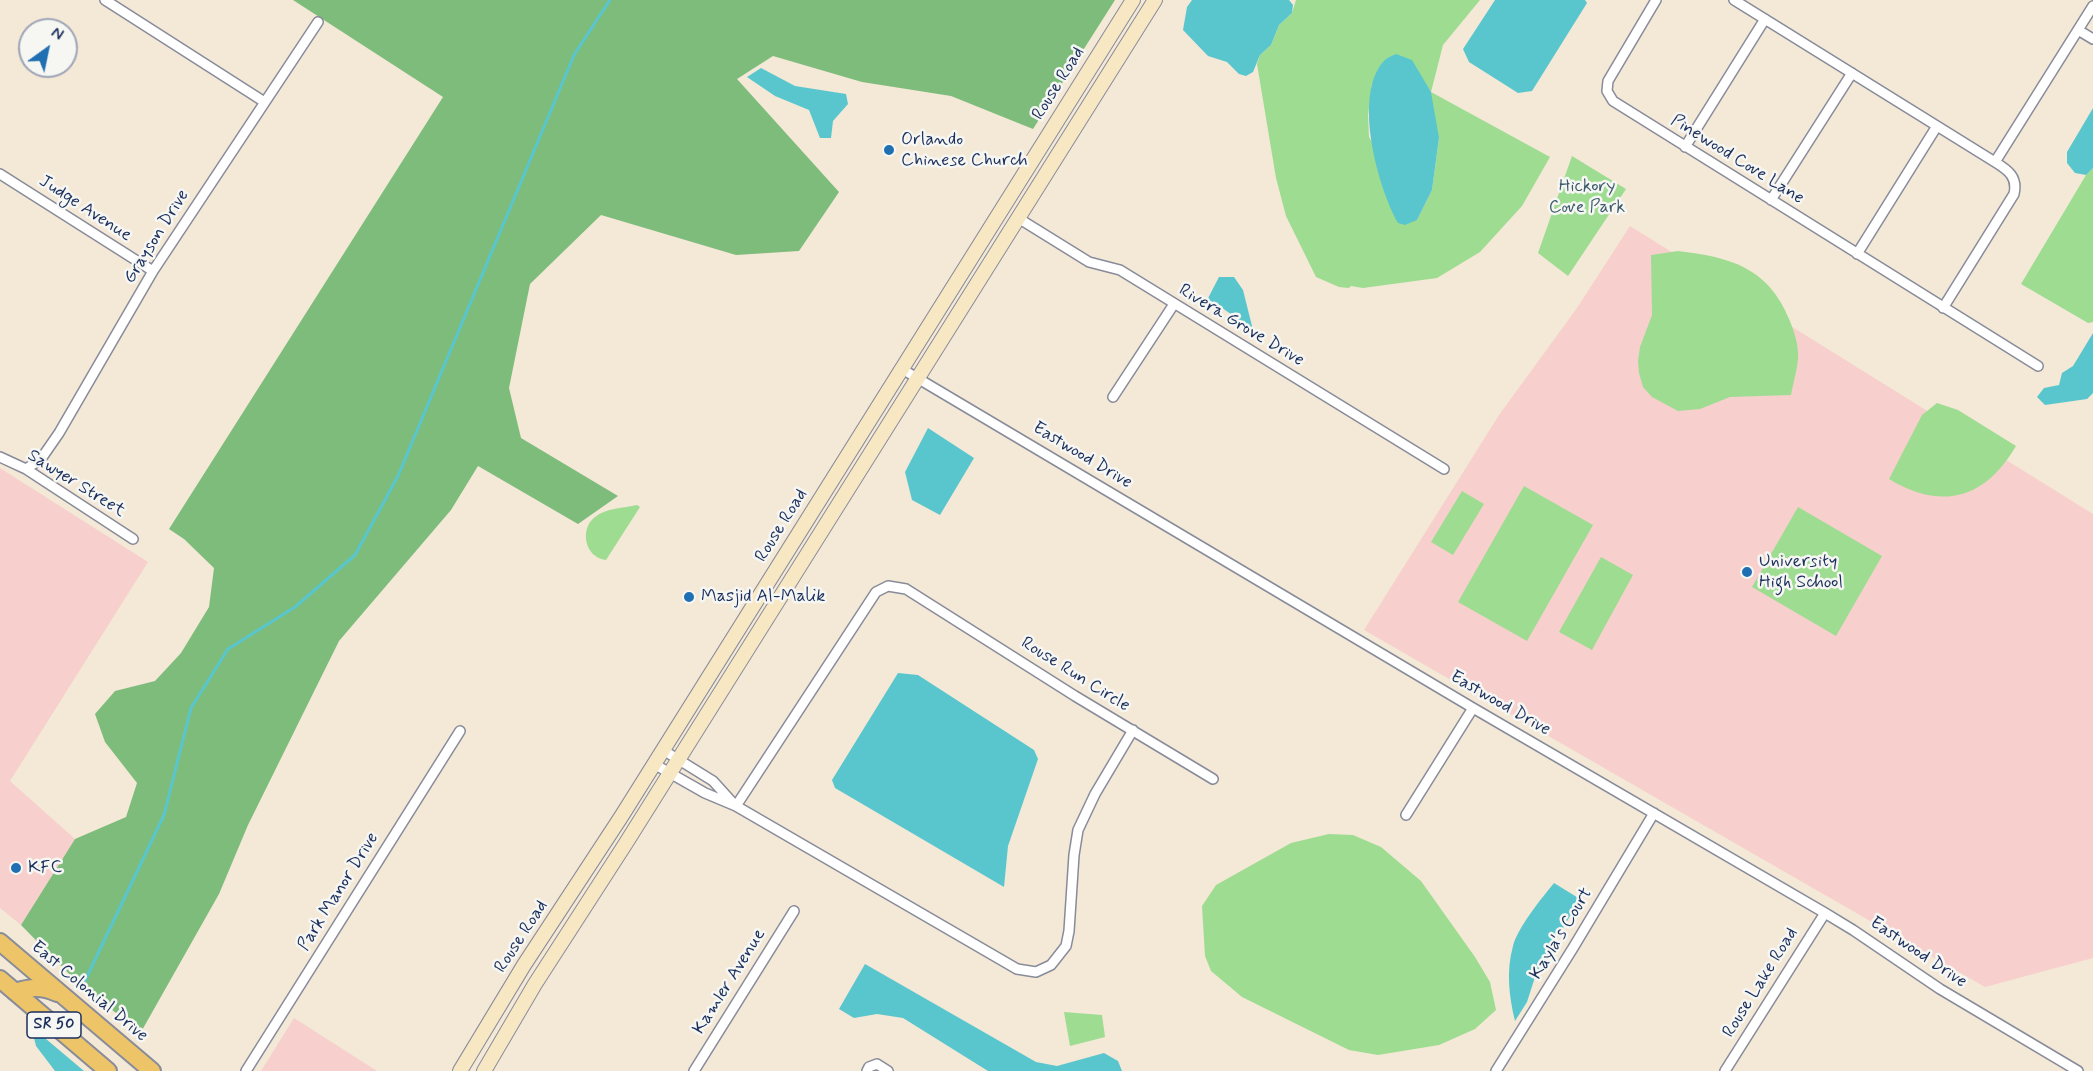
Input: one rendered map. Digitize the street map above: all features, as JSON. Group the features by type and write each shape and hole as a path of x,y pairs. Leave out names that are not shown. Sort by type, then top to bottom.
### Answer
{"highway":[{"name":"East Colonial Drive","path":"0,942 152,1071"},
{"name":"SR 50","path":"0,980 108,1071"},
{"path":"15,993 31,987 49,989 66,998"}],"street":[{"path":"105,0 263,102"},
{"name":"Rouse Road","path":"460,1071 524,965 663,750 1133,0"},
{"name":"Rouse Road","path":"484,1071 535,984 1155,0"},
{"name":"Pinewood Cove Lane","path":"1656,0 1611,74 1607,91 1609,97 1618,105 1771,201 2038,366"},
{"path":"1734,0 2012,174 2015,181 2014,194 1943,308"},
{"path":"1995,162 2093,6"},
{"path":"1685,147 1765,19"},
{"name":"Grayson Drive","path":"26,469 41,459 59,433 153,272 263,102 318,22"},
{"path":"2078,30 2093,39"},
{"path":"1771,201 1852,73"},
{"path":"1857,254 1937,126"},
{"name":"Judge Avenue","path":"0,174 153,272"},
{"name":"Rivera Grove Drive","path":"1018,218 1089,262 1120,270 1444,470"},
{"path":"1113,397 1174,304"},
{"name":"Eastwood Drive","path":"902,369 1473,708 1854,930 1940,989 2078,1071"},
{"name":"Sawyer Street","path":"0,457 26,469 133,540"},
{"name":"Rouse Run Circle","path":"654,764 705,793 736,806 1017,969 1036,972 1051,965 1066,946 1078,830 1095,794 1132,730 906,589 888,586 876,592 736,806"},
{"path":"1406,815 1473,708"},
{"path":"1132,730 1213,779"},
{"name":"Park Manor Drive","path":"246,1071 460,731"},
{"name":"Rouse Run Circle","path":"663,750 713,781 736,806"},
{"path":"705,793 713,781"},
{"name":"Kayla's Court","path":"1496,1071 1654,813"},
{"name":"Kamler Avenue","path":"694,1071 794,911"},
{"name":"Rouse Lake Road","path":"1725,1071 1825,913"},
{"path":"867,1071 869,1067 878,1064 888,1071"}],"shaded area":[{"name":"University High School","path":"1630,226 2093,514 2093,958 1985,987 1364,630 1499,415 1577,308"},
{"path":"0,468 148,562 10,781 75,839 21,925 0,908"},
{"path":"294,1018 377,1071 261,1071"}],"green space":[{"path":"293,0 1115,0 1033,129 951,96 862,82 773,56 737,79 839,192 799,251 736,255 601,215 530,284 509,388 521,438 618,496 578,524 478,466 451,510 339,641 248,825 219,894 141,1032 82,987 21,925 75,839 126,817 137,783 105,742 95,714 115,691 155,681 181,653 209,607 214,568 184,539 169,529 443,97"},
{"path":"1296,0 1480,0 1443,45 1431,92 1550,157 1522,206 1480,252 1437,278 1349,288 1339,287 1316,277 1286,216 1276,178 1257,64 1260,55 1271,45 1279,25 1292,13","holes":["1372,83 1439,138 1432,190 1417,220 1369,137 1368,115"]},
{"name":"Hickory Cove Park","path":"1572,156 1626,189 1568,276 1538,253"},
{"path":"2093,168 2093,322 2088,323 2021,284 2086,175"},
{"path":"1678,251 1730,261 1758,276 1770,287 1789,319 1797,343 1797,364 1791,395 1730,397 1700,409 1678,411 1652,397 1643,387 1638,361 1640,347 1652,315 1651,255"},
{"path":"1937,403 1958,410 2016,446 1991,478 1976,488 1944,497 1908,489 1889,479 1922,415"},
{"path":"1524,486 1593,525 1527,641 1458,602"},
{"path":"1462,491 1484,504 1453,555 1431,542"},
{"path":"637,505 640,507 606,560 593,554 589,549 586,535 590,522 604,512"},
{"path":"1798,507 1882,556 1836,636 1752,587"},
{"path":"1601,557 1633,575 1592,650 1559,632"},
{"path":"1329,834 1353,835 1381,847 1421,881 1490,982 1496,1010 1475,1029 1439,1045 1378,1055 1349,1050 1242,997 1211,971 1205,956 1202,906 1216,885 1291,843"},
{"path":"1064,1012 1102,1015 1105,1037 1070,1046"}],"water":[{"path":"1192,0 1289,0 1293,5 1292,13 1279,25 1271,45 1260,55 1253,72 1246,76 1239,74 1227,62 1208,56 1183,30 1187,7"},
{"path":"1495,0 1585,0 1587,3 1532,91 1518,93 1469,62 1463,49"},
{"path":"1396,54 1412,60 1431,92 1439,138 1432,190 1417,220 1405,225 1398,223 1383,188 1376,165 1369,118 1370,96 1375,76 1385,60"},
{"path":"761,68 795,86 846,94 848,104 833,121 831,138 820,138 809,110 775,96 747,77"},
{"path":"2093,108 2093,168 2086,175 2075,173 2067,163 2067,152"},
{"path":"1219,277 1234,277 1243,290 1255,338 1249,327 1218,305 1204,306"},
{"path":"2093,333 2093,393 2087,399 2045,405 2037,397 2044,388 2059,385 2062,373 2073,366"},
{"path":"928,428 974,458 940,515 912,500 905,472"},
{"path":"898,673 918,675 1034,750 1038,759 1008,846 1004,887 835,788 832,780"},
{"path":"1554,883 1580,899 1536,974 1527,1002 1515,1021 1509,984 1513,946 1525,922"},
{"path":"865,964 1036,1062 1057,1066 1104,1053 1118,1061 1122,1071 988,1071 903,1018 877,1014 854,1018 839,1009"},
{"path":"39,1033 84,1071 55,1071 36,1046 34,1038"}],"waterway":[{"path":"82,987 164,815 191,708 228,649 295,607 355,555 398,476 574,55 610,0"}],"place":[{"name":"Orlando Chinese Church","path":"889,150"},
{"name":"University High School","path":"1747,572"},
{"name":"Masjid Al-Malik","path":"689,597"},
{"name":"KFC","path":"16,868"}]}
